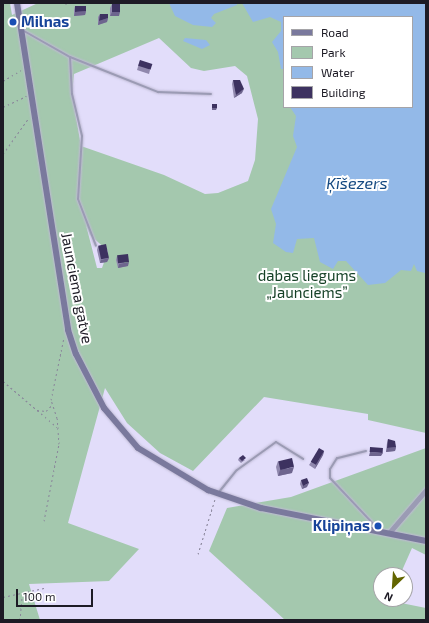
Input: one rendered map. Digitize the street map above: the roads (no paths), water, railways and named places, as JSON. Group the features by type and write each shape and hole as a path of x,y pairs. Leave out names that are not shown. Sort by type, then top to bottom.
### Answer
{"main road":[{"name":"Jaunciema gatve","path":"17,3 68,330 76,354 104,408 138,448 217,493 261,508 426,541"}],"street":[{"path":"389,533 426,490"}],"lane":[{"path":"21,29 70,57 158,92 211,94"},
{"path":"70,57 72,94 82,136 78,199 96,246"},
{"path":"217,493 237,470 276,442 303,459"},
{"path":"366,451 337,458 330,469 330,478 380,531"}],"water":[{"path":"169,3 237,3 237,5 214,14 211,18 216,23 212,27 193,25 175,16"},
{"name":"Ķīšezers","path":"242,3 426,3 425,273 417,271 414,264 411,271 401,270 385,283 368,285 346,261 338,261 333,269 320,262 314,238 297,239 293,253 286,252 273,243 276,224 271,209 297,147 293,136 296,116 291,108 413,108 413,16 283,16 283,69 281,69 278,52 272,42 281,31 281,22 270,17 253,22"},
{"path":"185,38 206,40 210,45 202,49 183,41"}],"place":[{"name":"Milnas","path":"13,22"},
{"name":"Klipiņas","path":"378,526"}],"park label":[{"name":"dabas liegums „Jaunciems”","path":"307,284"}]}
